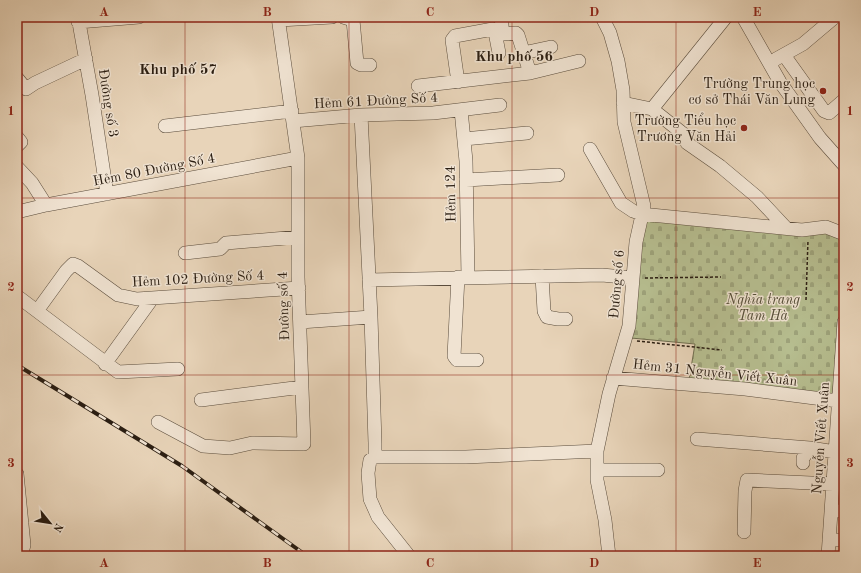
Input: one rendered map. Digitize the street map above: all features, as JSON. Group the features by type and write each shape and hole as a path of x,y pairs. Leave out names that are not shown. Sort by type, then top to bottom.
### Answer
{"street":[{"path":"78,20 139,17"},
{"path":"278,19 332,17"},
{"path":"343,17 353,20 357,62 361,65 370,65"},
{"path":"501,17 503,34 517,34 530,73"},
{"name":"Đường số 6","path":"602,17 610,33 618,61 623,90 624,122 644,206 636,242 629,326 613,378 597,451 597,480 605,520 609,556"},
{"path":"652,109 726,17"},
{"path":"743,17 780,82 820,138 844,165"},
{"path":"769,63 803,44 835,17"},
{"name":"Đường số 4","path":"158,422 203,446 230,448 252,442 304,444 298,288 298,158 278,19"},
{"name":"Đường số 3","path":"78,20 86,59 107,194"},
{"path":"458,82 452,40 455,36 493,30 495,32 499,53"},
{"path":"523,53 551,47"},
{"path":"784,55 824,111 829,113 844,100"},
{"path":"17,78 26,89 35,83 86,59"},
{"path":"418,86 530,73 578,61"},
{"path":"623,103 652,109 686,136 687,143 720,166 757,197 786,228"},
{"name":"Hẻm 61 Đường Số 4","path":"165,126 293,116 433,113 500,105"},
{"name":"Hẻm 124","path":"461,110 466,180 463,277 454,356 457,360 477,360"},
{"path":"361,115 371,317 375,457"},
{"path":"464,139 526,133"},
{"path":"17,137 21,142 17,146"},
{"path":"590,149 621,203 633,211 641,214 802,230 826,227 844,234"},
{"name":"Hẻm 80 Đường Số 4","path":"17,212 46,205 298,158"},
{"path":"17,167 32,184 46,205"},
{"path":"466,180 558,175"},
{"path":"185,253 220,249 226,243 298,237"},
{"name":"Hẻm 102 Đường Số 4","path":"37,311 66,271 73,264 118,295 137,299 298,288"},
{"path":"369,280 602,275 633,278"},
{"path":"542,276 544,311 547,317 566,319"},
{"path":"17,296 105,364 118,372 178,369"},
{"path":"105,364 152,299"},
{"path":"300,322 371,317"},
{"name":"Nguyễn Viết Xuân","path":"828,556 829,540 838,511 833,484 835,452 840,422 838,401 844,322"},
{"name":"Hẻm 31 Nguyễn Viết Xuân","path":"613,378 745,389 838,401"},
{"path":"201,400 302,387"},
{"path":"698,439 810,448 835,452"},
{"path":"803,463 803,458 810,448"},
{"path":"409,556 378,517 370,499 368,473 370,460 375,457 466,457 597,451"},
{"path":"597,470 658,470"},
{"path":"17,474 24,545 21,556"},
{"path":"744,532 745,491 747,480 833,484"},
{"path":"829,540 844,540"}],"path":[{"path":"806,300 808,229"},
{"path":"633,278 721,277"},
{"path":"625,340 722,350"}],"green space":[{"name":"Nghĩa trang Tam Hà","path":"649,218 844,233 844,317 840,317 832,400 689,380 695,344 631,338 644,222"}],"railway":[{"path":"17,365 182,466 307,556"}],"place":[{"name":"Trường Trung học cơ sở Thái Văn Lung","path":"823,91"},
{"name":"Trường Tiểu học Trương Văn Hải","path":"744,128"}],"district":[{"name":"Khu phố 56","path":"514,56"},
{"name":"Khu phố 57","path":"178,69"}]}
